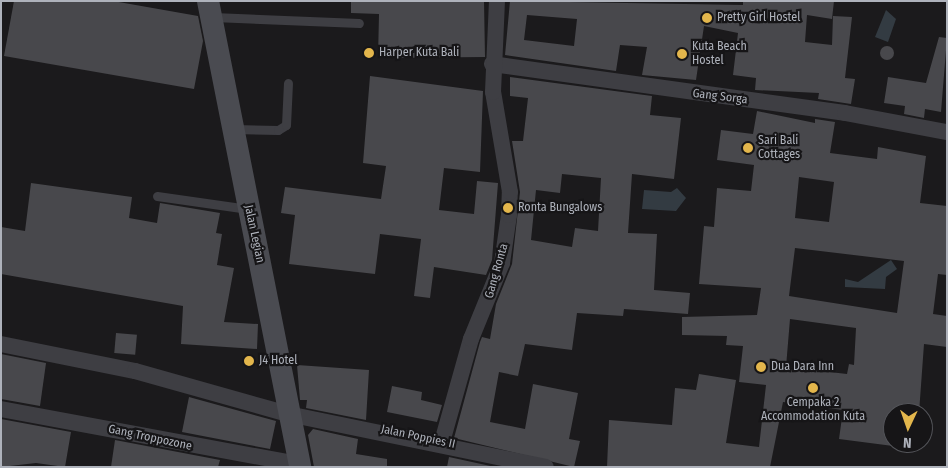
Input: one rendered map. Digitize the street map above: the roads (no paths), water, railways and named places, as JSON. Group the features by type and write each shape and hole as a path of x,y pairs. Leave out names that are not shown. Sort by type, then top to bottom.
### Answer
{"main road":[{"name":"Jalan Legian","path":"209,9 230,129 248,209 299,466"}],"street":[{"name":"Gang Ronta","path":"442,442 471,339 504,252 510,192 492,64 497,1"},
{"name":"Gang Sorga","path":"492,64 845,113 947,132"},
{"name":"Jalan Poppies II","path":"1,344 135,371 288,414 442,442 546,467"},
{"name":"Gang Troppozone","path":"1,409 261,463 299,466"}],"lane":[{"path":"209,9 359,23"},
{"path":"230,129 278,130 286,126 288,83"},
{"path":"157,196 248,209"}],"place":[{"name":"Pretty Girl Hostel","path":"707,18"},
{"name":"Harper Kuta Bali","path":"369,53"},
{"name":"Kuta Beach Hostel","path":"682,54"},
{"name":"Sari Bali Cottages","path":"748,148"},
{"name":"Ronta Bungalows","path":"508,208"},
{"name":"J4 Hotel","path":"249,361"},
{"name":"Dua Dara Inn","path":"761,367"},
{"name":"Cempaka 2 Accommodation Kuta","path":"813,388"}]}
